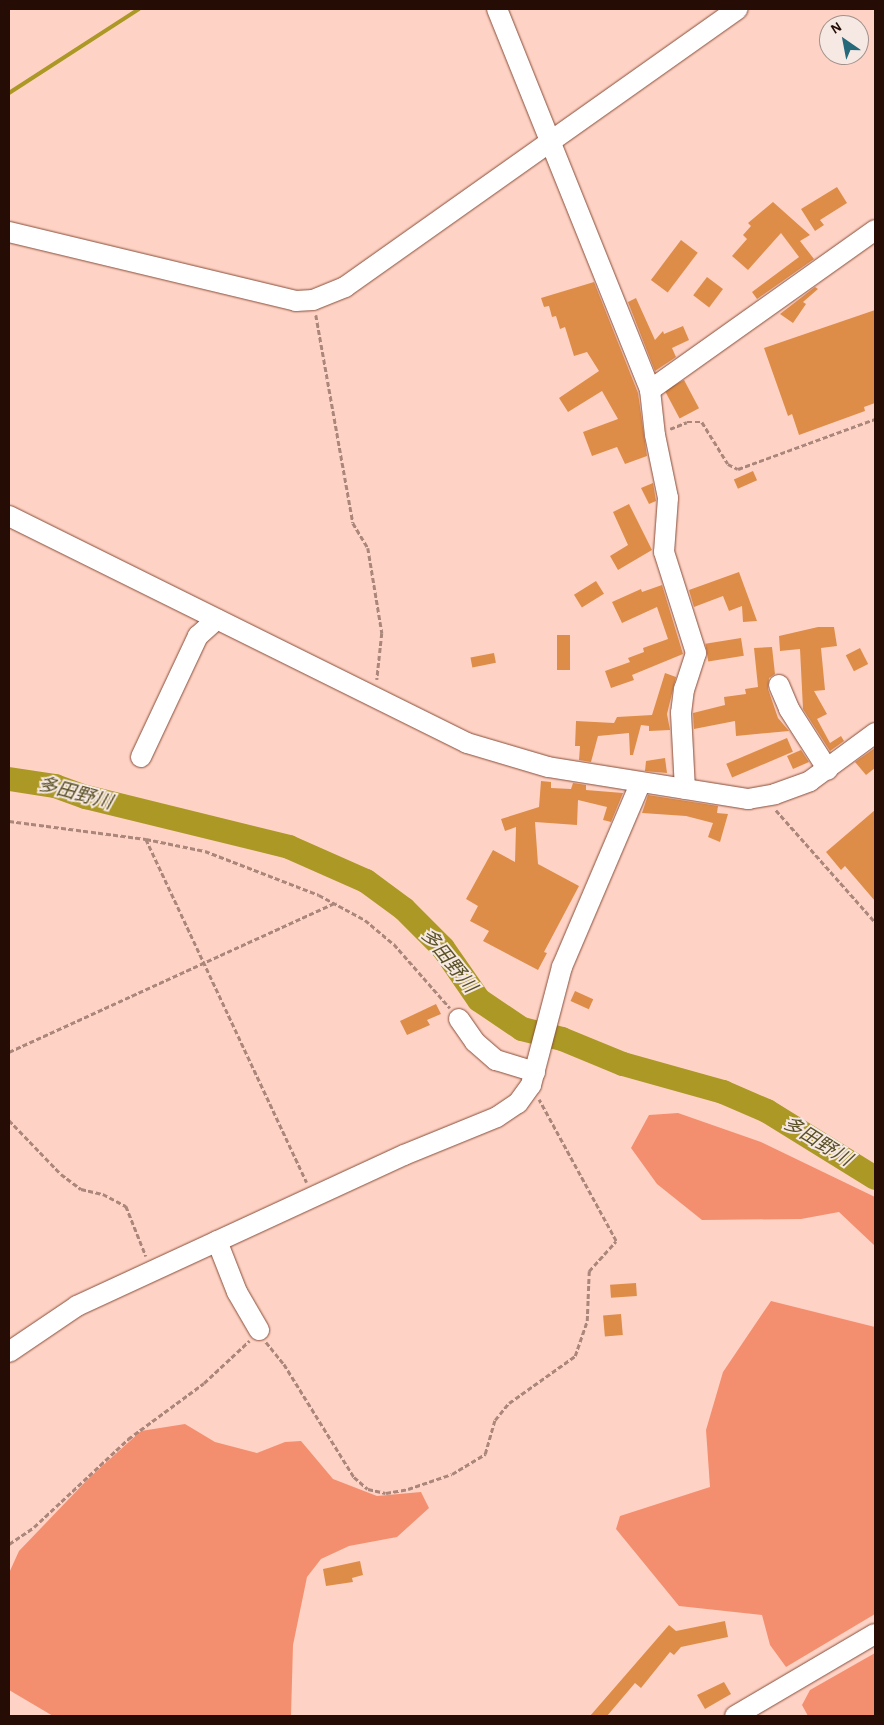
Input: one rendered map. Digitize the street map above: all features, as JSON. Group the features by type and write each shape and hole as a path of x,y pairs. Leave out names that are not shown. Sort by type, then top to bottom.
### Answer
{"street":[{"path":"497,9 548,141 642,362 650,390 654,435 668,498 664,552 696,653 684,689 682,714 685,789"},
{"path":"9,232 296,301 313,300 345,287 736,9"},
{"path":"650,390 875,230"},
{"path":"9,516 467,743 548,767 640,784 748,799 768,796 791,789 828,770 875,733"},
{"path":"141,757 198,636 217,619"},
{"path":"779,685 788,709 828,770"},
{"path":"9,1352 77,1306 404,1155 497,1117 518,1104 534,1074 548,1012 562,967 640,784"},
{"path":"459,1019 475,1042 496,1060 534,1074"},
{"path":"217,1241 237,1292 259,1330"},
{"path":"735,1716 875,1634"}],"path":[{"path":"313,300 353,523 368,548 382,633 372,696"},
{"path":"654,435 686,422 702,422 728,464 738,469 875,419"},
{"path":"768,796 779,815 875,922"},
{"path":"9,821 146,839 205,851 336,902 365,920 394,944 459,1019"},
{"path":"146,839 314,1198"},
{"path":"9,1052 205,964 336,902"},
{"path":"9,1544 34,1527 128,1439 204,1383 238,1353 259,1330 354,1477 368,1489 386,1493 408,1489 452,1474 485,1454 495,1420 509,1403 575,1356 587,1321 589,1271 616,1241 534,1074"},
{"path":"9,1120 61,1174 81,1189 103,1194 126,1206 153,1272"}],"shaded area":[{"path":"678,1113 761,1142 875,1197 875,1246 839,1212 801,1219 702,1220 657,1184 631,1148 649,1115"},
{"path":"771,1301 875,1327 875,1614 786,1667 770,1645 762,1615 679,1606 616,1529 620,1516 710,1487 706,1430 723,1372"},
{"path":"185,1424 215,1442 257,1453 285,1442 301,1441 333,1479 377,1496 421,1492 429,1508 397,1537 349,1546 321,1559 307,1577 293,1645 291,1716 53,1716 9,1690 9,1573 19,1551 89,1478 141,1431"},
{"path":"875,1653 875,1716 808,1716 802,1705 810,1690"}],"building":[{"path":"837,187 847,203 820,220 824,225 815,231 801,209"},
{"path":"773,202 810,235 800,241 814,259 757,299 752,292 799,257 781,233 748,270 732,256 747,239 743,235 751,226 748,223"},
{"path":"681,240 698,253 668,293 651,280"},
{"path":"707,277 723,289 709,307 693,295"},
{"path":"594,282 638,393 647,456 625,464 617,447 592,456 583,432 618,419 602,391 568,412 559,398 599,371 587,352 574,356 565,327 560,329 556,316 552,317 549,306 544,307 541,298"},
{"path":"815,287 818,289 803,302 806,304 793,323 780,314"},
{"path":"636,298 655,340 663,331 664,334 683,326 689,340 672,348 676,357 655,371 628,302"},
{"path":"875,310 875,403 864,407 865,411 799,435 792,414 788,416 764,348"},
{"path":"684,380 699,408 680,419 665,390"},
{"path":"753,471 757,480 738,489 734,480"},
{"path":"653,483 656,501 649,504 641,488"},
{"path":"629,504 652,550 618,570 610,556 628,545 613,512"},
{"path":"739,572 757,621 743,622 742,606 729,611 723,596 694,607 689,590"},
{"path":"596,581 604,594 582,607 574,595"},
{"path":"662,585 683,654 632,675 634,680 611,688 605,671 630,662 628,658 644,652 643,648 668,639 657,607 622,623 612,602 641,589 642,592"},
{"path":"818,627 834,627 837,646 821,648 825,690 814,691 827,714 817,719 830,743 841,736 844,741 830,751 803,709 800,649 780,651 779,636"},
{"path":"557,635 570,635 570,670 557,670"},
{"path":"741,638 744,656 708,661 705,644"},
{"path":"772,647 775,674 769,678 768,689 778,718 789,731 736,736 735,721 694,729 693,713 725,705 724,697 746,694 745,689 758,687 754,648"},
{"path":"860,648 868,664 854,671 846,655"},
{"path":"494,653 496,663 472,667 470,658"},
{"path":"665,673 676,677 667,714 670,730 649,731 649,726 641,725 633,755 630,755 629,733 598,736 591,762 579,760 580,746 575,746 576,721 614,723 617,717 652,715"},
{"path":"787,738 793,752 732,778 726,764"},
{"path":"875,748 875,768 866,775 855,762"},
{"path":"801,750 809,762 793,769 787,756"},
{"path":"665,758 667,773 645,771 646,761"},
{"path":"541,781 551,782 551,788 571,789 573,783 586,785 586,790 623,793 611,822 603,820 607,807 578,800 577,825 535,822 538,864 579,886 544,952 547,953 538,970 483,941 489,931 470,921 478,906 466,899 493,850 515,862 516,827 505,831 501,819 539,807"},
{"path":"648,795 718,806 717,813 728,814 720,842 708,837 713,823 686,816 642,813"},
{"path":"875,810 875,901 845,866 841,870 826,852"},
{"path":"575,991 593,999 589,1009 571,1001"},
{"path":"436,1004 441,1014 427,1020 430,1025 407,1035 400,1021"},
{"path":"636,1283 637,1296 611,1298 610,1285"},
{"path":"621,1314 623,1335 605,1336 603,1316"},
{"path":"360,1561 363,1575 352,1578 353,1582 326,1586 323,1569"},
{"path":"725,1621 728,1637 681,1647 674,1655 670,1652 641,1688 635,1683 607,1716 590,1716 669,1625 676,1631"},
{"path":"724,1682 731,1694 705,1709 697,1695"}],"waterway":[{"path":"9,93 139,9"},
{"name":"多田野川","path":"9,779 55,786 86,797 289,847 366,881 404,909 443,948 479,1000 522,1029 562,1039 623,1064 723,1092 767,1111 875,1178"}]}
